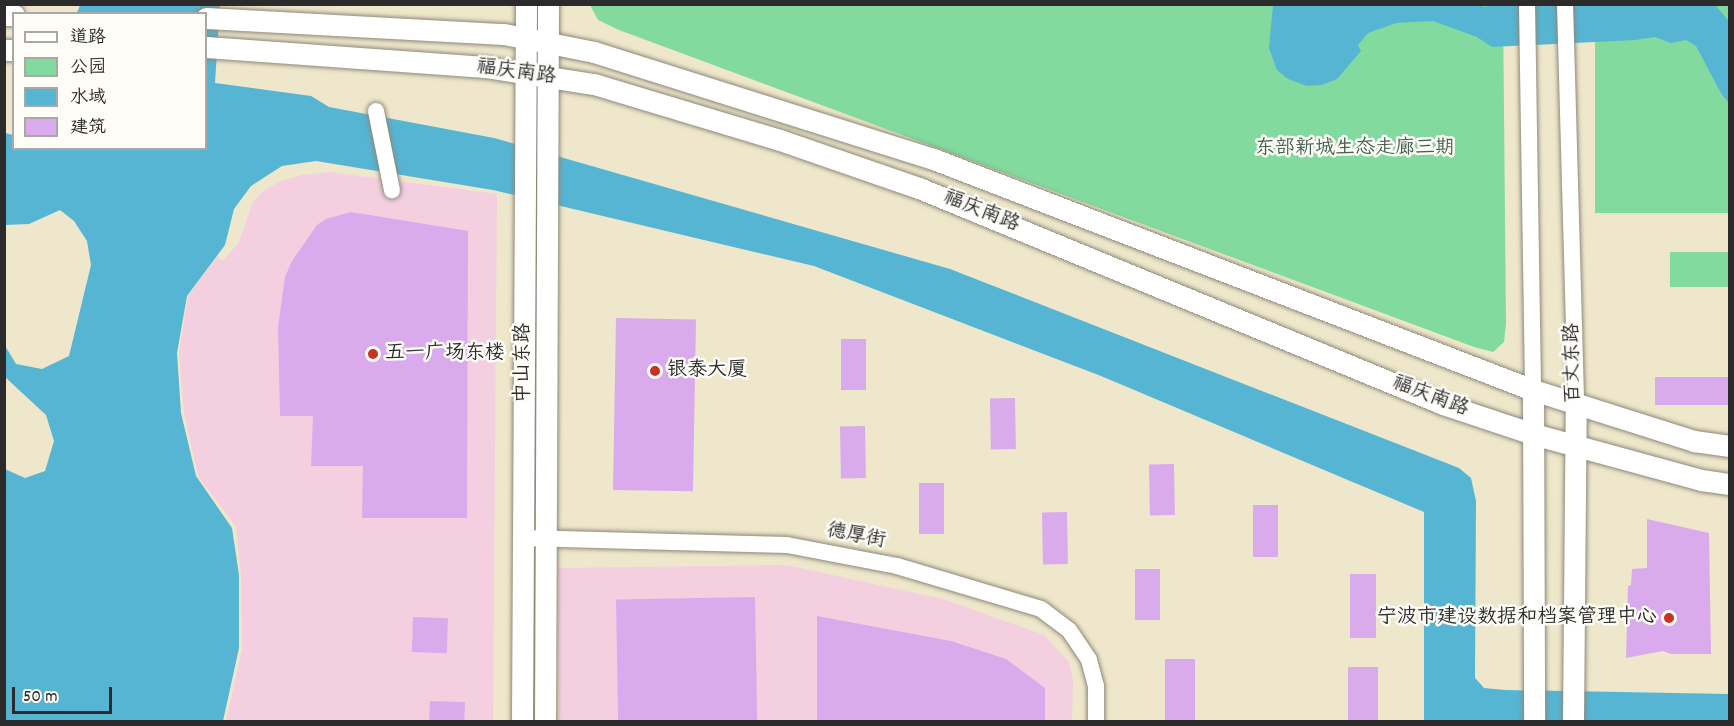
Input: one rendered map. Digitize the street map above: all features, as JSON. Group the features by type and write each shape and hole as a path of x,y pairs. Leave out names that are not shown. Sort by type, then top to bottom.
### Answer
{"main road":[{"name":"中山东路","path":"522,722 526,4"},
{"name":"中山东路","path":"545,722 548,4"},
{"name":"福庆南路","path":"207,18 504,34 594,52 936,160 1576,405 1694,441 1730,446"},
{"name":"福庆南路","path":"207,47 485,67 616,91 780,140 919,188 1443,404 1575,446 1701,480 1730,484"},
{"path":"1533,390 1534,722"},
{"name":"百丈东路","path":"1573,722 1576,405"}],"street":[{"path":"1527,4 1533,390"},
{"name":"百丈东路","path":"1565,4 1576,405"},
{"path":"376,111 392,190"},
{"name":"德厚街","path":"523,538 787,545 897,566 1041,609 1069,630 1089,660 1096,686 1096,722"}],"shaded area":[{"path":"329,172 497,194 493,721 226,721 242,650 241,575 236,527 198,476 184,413 179,353 188,296 217,257 223,261 239,242 253,202 263,191 281,181 302,175"},
{"path":"786,565 943,599 1044,635 1069,662 1073,681 1072,721 559,721 558,568"}],"green space":[{"name":"东部新城生态走廊三期","path":"590,5 1503,5 1506,324 1504,342 1493,352 1474,347 619,30 598,20"},
{"path":"1595,5 1729,5 1729,213 1595,213"},
{"path":"1670,252 1729,252 1729,287 1670,287"}],"water":[{"path":"1473,4 1486,7 1489,4 1715,5 1729,21 1729,103 1722,95 1696,46 1686,40 1671,43 1655,37 1492,47 1477,37 1433,21 1396,23 1368,33 1358,45 1361,51 1337,79 1322,85 1307,86 1288,79 1277,70 1269,48 1273,5"},
{"path":"80,5 220,5 215,83 311,96 329,107 494,138 950,269 1459,468 1471,478 1476,501 1475,678 1484,688 1729,694 1729,721 1424,721 1424,512 1101,376 814,266 493,190 316,161 282,166 251,186 234,209 225,245 187,296 177,353 181,413 196,476 232,528 239,575 239,648 223,721 5,721 5,469 25,478 45,471 54,441 46,415 5,377 4,344 16,364 42,369 69,356 91,265 87,241 74,221 60,210 29,224 5,225 5,133 12,135 12,150 207,150 207,12 77,12"}],"building":[{"name":"五一广场东楼","path":"351,212 468,231 467,518 362,518 363,466 311,466 313,416 280,416 278,327 285,277 292,261 317,225 326,219"},
{"name":"银泰大厦","path":"616,318 696,319 693,491 613,490"},
{"path":"841,339 866,339 866,390 841,390"},
{"path":"1655,377 1730,377 1730,405 1655,405"},
{"path":"990,398 1015,398 1016,449 991,449"},
{"path":"840,426 865,426 866,478 841,478"},
{"path":"1149,464 1174,464 1175,515 1150,515"},
{"path":"919,483 944,483 944,534 919,534"},
{"path":"1253,505 1278,505 1278,557 1253,557"},
{"path":"1042,512 1067,512 1068,564 1043,564"},
{"name":"宁波市建设数据和档案管理中心","path":"1647,519 1709,533 1711,654 1671,654 1663,651 1626,658 1628,586 1631,585 1632,569 1647,568"},
{"path":"1135,569 1160,569 1160,620 1135,620"},
{"path":"1350,574 1376,574 1376,638 1350,638"},
{"path":"755,597 757,722 618,722 616,599"},
{"path":"817,616 951,641 1006,659 1045,688 1045,722 817,722"},
{"path":"413,617 448,618 447,653 412,652"},
{"path":"1165,659 1195,659 1195,722 1165,722"},
{"path":"1348,667 1378,667 1378,722 1348,722"},
{"path":"430,701 465,702 464,722 429,722"}],"place":[{"name":"五一广场东楼","path":"373,354"},
{"name":"银泰大厦","path":"655,371"},
{"name":"宁波市建设数据和档案管理中心","path":"1669,618"}]}
